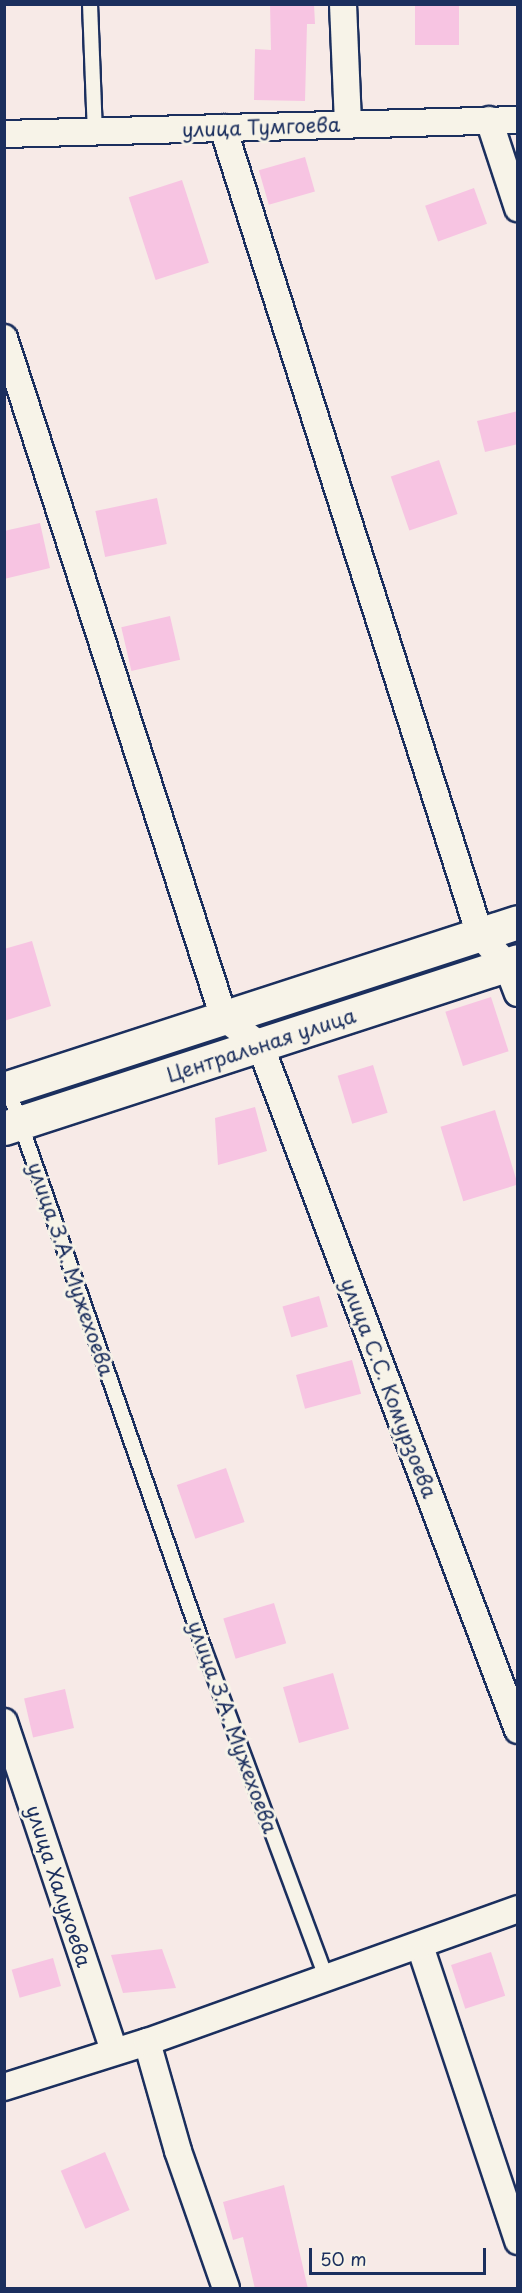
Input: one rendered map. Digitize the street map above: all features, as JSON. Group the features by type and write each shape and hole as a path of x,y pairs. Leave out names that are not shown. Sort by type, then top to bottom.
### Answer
{"street":[{"path":"343,4 348,124"},
{"path":"489,120 518,208"},
{"name":"улица Тумгоева","path":"4,134 518,120"},
{"path":"223,128 480,934 514,973"},
{"path":"4,338 224,1018 260,1045"},
{"name":"Центральная улица","path":"6,1089 518,922"},
{"name":"Центральная улица","path":"12,1126 260,1045 514,973"},
{"name":"улица С.С. Комурзоева","path":"260,1045 518,1730"},
{"name":"улица Халухоева","path":"4,1722 114,2051"},
{"path":"4,2087 147,2042 518,1910"},
{"path":"420,1946 518,2241"},
{"path":"147,2042 178,2151 226,2289"}],"lane":[{"path":"90,4 95,133"},
{"name":"улица З.А. Мужехоева","path":"6,1089 12,1126 326,1977"}],"building":[{"path":"270,4 314,4 315,24 307,24 305,101 254,100 255,49 271,50"},
{"path":"415,4 459,4 459,45 415,45"},
{"path":"305,157 315,192 269,205 259,170"},
{"path":"182,180 209,263 156,280 129,197"},
{"path":"474,188 487,224 438,241 425,206"},
{"path":"518,411 518,444 485,452 477,421"},
{"path":"439,460 458,514 409,530 391,477"},
{"path":"157,498 167,544 105,557 95,511"},
{"path":"40,523 50,568 4,579 4,531"},
{"path":"170,616 180,660 131,671 121,627"},
{"path":"32,941 51,1006 4,1021 4,949"},
{"path":"491,997 509,1051 463,1066 445,1012"},
{"path":"373,1065 388,1113 352,1124 338,1076"},
{"path":"255,1107 267,1151 218,1165 215,1118"},
{"path":"495,1110 518,1185 463,1201 440,1127"},
{"path":"319,1296 328,1327 291,1337 282,1306"},
{"path":"352,1360 361,1394 305,1409 296,1375"},
{"path":"226,1468 245,1522 195,1539 177,1485"},
{"path":"274,1603 286,1643 236,1659 223,1618"},
{"path":"333,1673 349,1729 299,1743 283,1687"},
{"path":"65,1689 74,1728 33,1737 24,1698"},
{"path":"162,1949 176,1988 123,1993 111,1955"},
{"path":"491,1952 505,1996 465,2009 451,1965"},
{"path":"53,1958 61,1986 20,1998 12,1970"},
{"path":"105,2152 130,2210 85,2229 61,2171"},
{"path":"284,2185 308,2289 255,2289 243,2237 233,2240 223,2202"}]}
